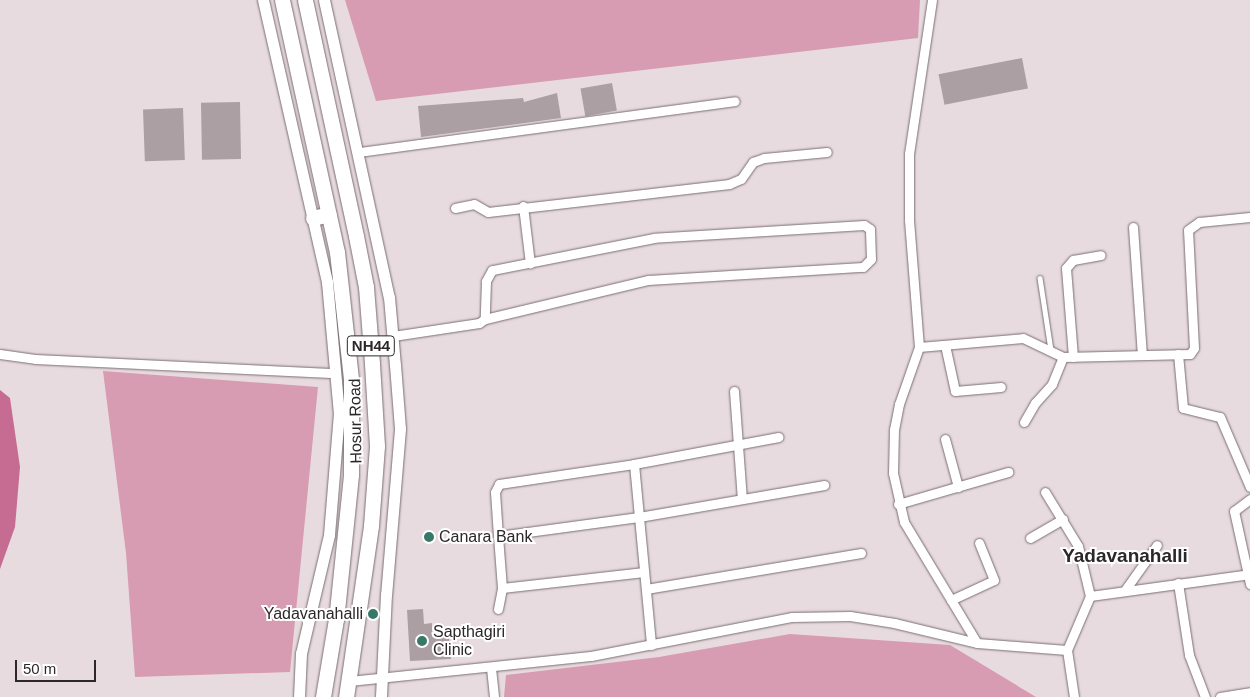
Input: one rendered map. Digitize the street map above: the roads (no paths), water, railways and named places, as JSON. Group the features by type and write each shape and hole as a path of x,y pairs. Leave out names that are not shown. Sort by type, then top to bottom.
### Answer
{"highway":[{"name":"Hosur Road","path":"282,0 329,214 346,312 351,379 351,475 336,619 323,697"},
{"name":"Hosur Road","path":"304,0 366,287 372,356 376,455 370,526 346,697"},
{"path":"313,218 329,214"}],"street":[{"path":"263,0 327,282 339,412 329,535 301,653 299,697"},
{"path":"324,0 359,152 389,297 393,336 400,430 381,697"},
{"path":"932,0 909,154 909,220 919,347 899,404 894,429 893,473 898,504 904,522 977,644"},
{"path":"359,152 734,101"},
{"path":"455,208 474,204 488,212 523,206 729,184 741,180 753,162 764,158 827,152"},
{"path":"523,206 530,264"},
{"path":"919,347 1023,338 1068,357 1190,354 1194,348 1188,230 1198,222 1250,217"},
{"path":"393,336 479,323 485,318 648,280 863,267 872,259 870,229 864,225 654,238 489,272 485,318"},
{"path":"1133,227 1142,355"},
{"path":"1024,422 1035,402 1052,384 1068,357 1066,268 1073,260 1101,255"},
{"path":"944,345 955,391 1001,387"},
{"path":"0,354 35,359 336,373"},
{"path":"1178,354 1183,408 1220,417 1250,487"},
{"path":"734,391 736,445 742,499"},
{"path":"498,609 502,588 495,492 499,484 634,464 778,437"},
{"path":"945,439 958,487"},
{"path":"634,464 651,645"},
{"path":"898,504 1008,472"},
{"path":"498,536 639,517 824,485"},
{"path":"1045,492 1078,546 1090,596 1067,650 1074,697"},
{"path":"1250,499 1234,511 1250,584"},
{"path":"1030,538 1063,519"},
{"path":"951,600 994,580 979,543"},
{"path":"1125,590 1157,545"},
{"path":"646,589 861,553"},
{"path":"502,588 644,572"},
{"path":"1090,596 1249,574"},
{"path":"1178,583 1190,655 1205,697"},
{"path":"349,681 382,680 491,668 651,645 810,616 872,618 977,644 1067,650"},
{"path":"491,668 494,697"},
{"path":"1220,697 1250,692"}],"lane":[{"path":"1040,278 1051,350"}],"place":[{"name":"Canara Bank","path":"429,537"},
{"name":"Yadavanahalli","path":"373,614"},
{"name":"Sapthagiri Clinic","path":"422,641"}],"district":[{"name":"Yadavanahalli","path":"1125,556"}]}
